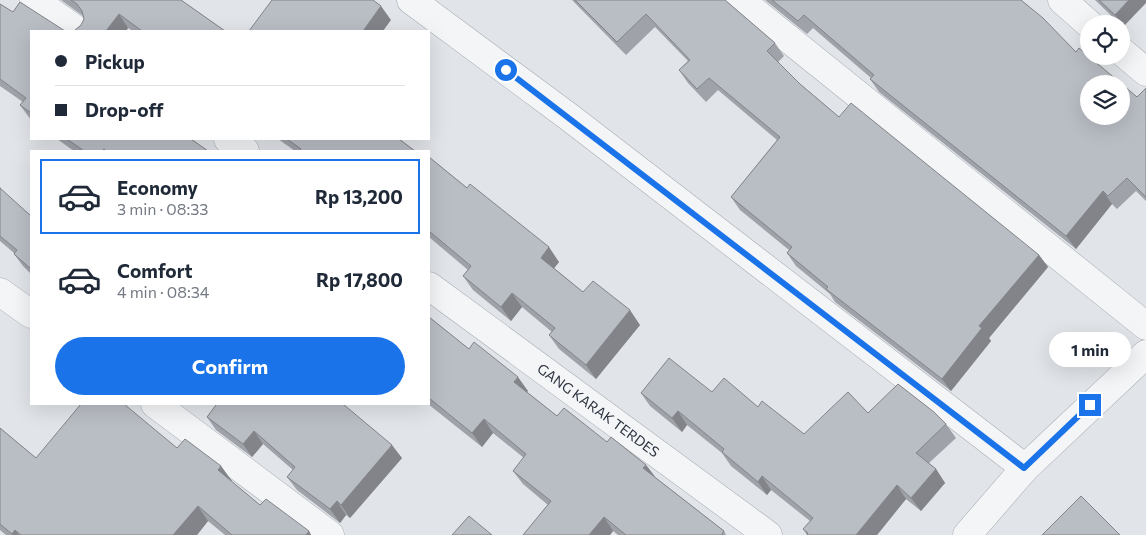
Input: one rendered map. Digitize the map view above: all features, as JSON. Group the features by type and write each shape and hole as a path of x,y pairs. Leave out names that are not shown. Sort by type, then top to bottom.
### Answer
{"street":[{"path":"34,0 77,30"},
{"path":"411,0 569,117 1024,468"},
{"path":"740,0 1146,326"},
{"path":"1062,0 1080,16"},
{"path":"1130,59 1146,72"},
{"path":"229,140 244,150"},
{"name":"GANG KARAK TERDES","path":"430,287 768,535"},
{"path":"0,292 30,313"},
{"path":"967,535 1024,468 1146,354"},
{"path":"156,405 330,535"}],"building":[{"path":"71,0 181,0 224,30 141,30 119,14 107,30 75,30 84,19 82,11"},
{"path":"272,0 373,0 381,6 364,30 250,30"},
{"path":"575,0 725,0 775,43 767,51 800,84 839,117 851,103 1039,255 979,326 982,328 942,379 826,289 828,287 787,253 792,247 731,197 780,137 709,78 697,89 679,70 690,60 646,14 617,42"},
{"path":"772,0 1021,0 1043,18 1076,52 1080,49 1080,65 1099,65 1111,75 1080,75 1080,125 1130,125 1130,91 1137,97 1146,88 1146,197 1127,178 1108,196 1103,191 1066,236 870,79 874,75 804,15 798,21"},
{"path":"1099,0 1129,0 1115,15"},
{"path":"20,2 63,30 30,30 30,112 20,105 26,98 0,79 0,4 13,12"},
{"path":"68,140 192,140 207,150 104,149 83,150"},
{"path":"288,140 400,140 414,150 300,150"},
{"path":"430,158 467,188 470,184 549,247 541,258 583,292 593,281 630,310 586,365 549,335 555,328 512,293 501,307 463,276 471,266 430,232"},
{"path":"0,188 30,215 30,268 14,254 17,250 0,236"},
{"path":"430,318 469,349 474,342 518,377 514,382 557,416 564,408 607,442 611,437 646,465 643,468 724,531 723,535 626,535 604,517 589,535 523,535 551,501 513,471 526,454 484,419 472,433 430,399"},
{"path":"669,358 712,392 724,378 758,407 762,401 804,434 848,392 868,413 898,384 934,412 946,424 916,453 936,469 911,498 897,485 856,535 807,535 808,533 803,529 813,518 762,476 758,482 722,452 724,449 678,411 672,418 641,393"},
{"path":"80,405 125,405 177,448 185,439 221,466 218,470 260,505 266,499 309,531 306,535 232,535 198,506 173,535 21,535 15,530 12,534 0,524 0,428 36,458"},
{"path":"216,405 344,405 392,445 341,505 337,501 330,509 287,477 295,467 254,431 243,444 207,417"},
{"path":"1081,496 1120,535 1042,535"},
{"path":"469,516 492,535 452,535"}],"route":[{"path":"506,70 870,348 973,431 1024,468 1090,405"}]}
